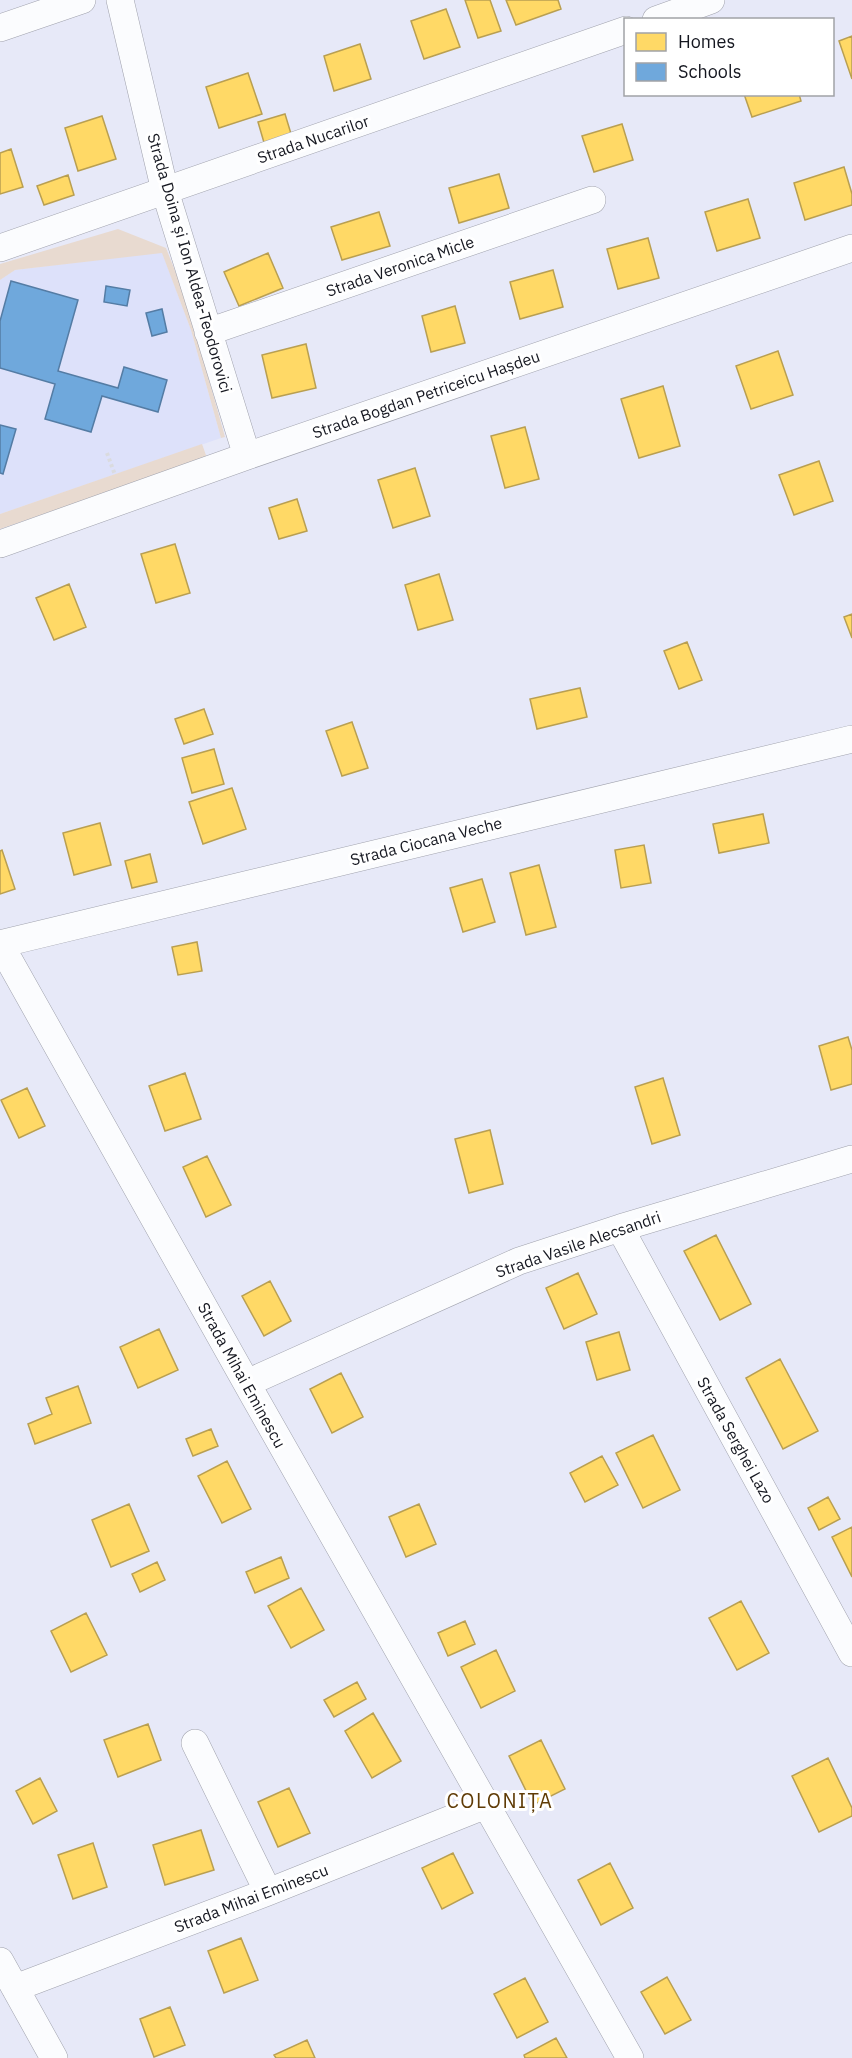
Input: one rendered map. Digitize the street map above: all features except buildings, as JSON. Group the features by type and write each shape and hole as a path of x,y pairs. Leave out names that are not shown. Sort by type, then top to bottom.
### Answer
{"street":[{"path":"0,28 81,0"},
{"name":"Strada Doina și Ion Aldea-Teodorovici","path":"120,0 165,191 247,456"},
{"path":"662,18 711,0"},
{"name":"Strada Nucarilor","path":"0,249 624,31"},
{"name":"Strada Veronica Micle","path":"208,332 592,200"},
{"name":"Strada Bogdan Petriceicu Hașdeu","path":"0,544 247,456 852,248"},
{"name":"Strada Ciocana Veche","path":"0,944 852,739"},
{"name":"Strada Mihai Eminescu","path":"0,944 630,2058"},
{"name":"Strada Vasile Alecsandri","path":"247,1383 519,1261 620,1228 852,1159"},
{"name":"Strada Serghei Lazo","path":"620,1228 852,1653"},
{"path":"195,1743 268,1892"},
{"name":"Strada Mihai Eminescu","path":"15,1988 268,1892 486,1805"},
{"path":"0,1961 54,2058"}],"shaded area":[{"path":"118,229 166,248 187,301 225,437 221,438 191,330 162,253 15,270 0,280 0,264"},
{"path":"162,252 191,330 221,438 0,514 0,280 15,270"},
{"path":"202,444 207,458 0,529 0,514"}],"district":[{"name":"COLONIȚA","path":"500,1800"}]}
